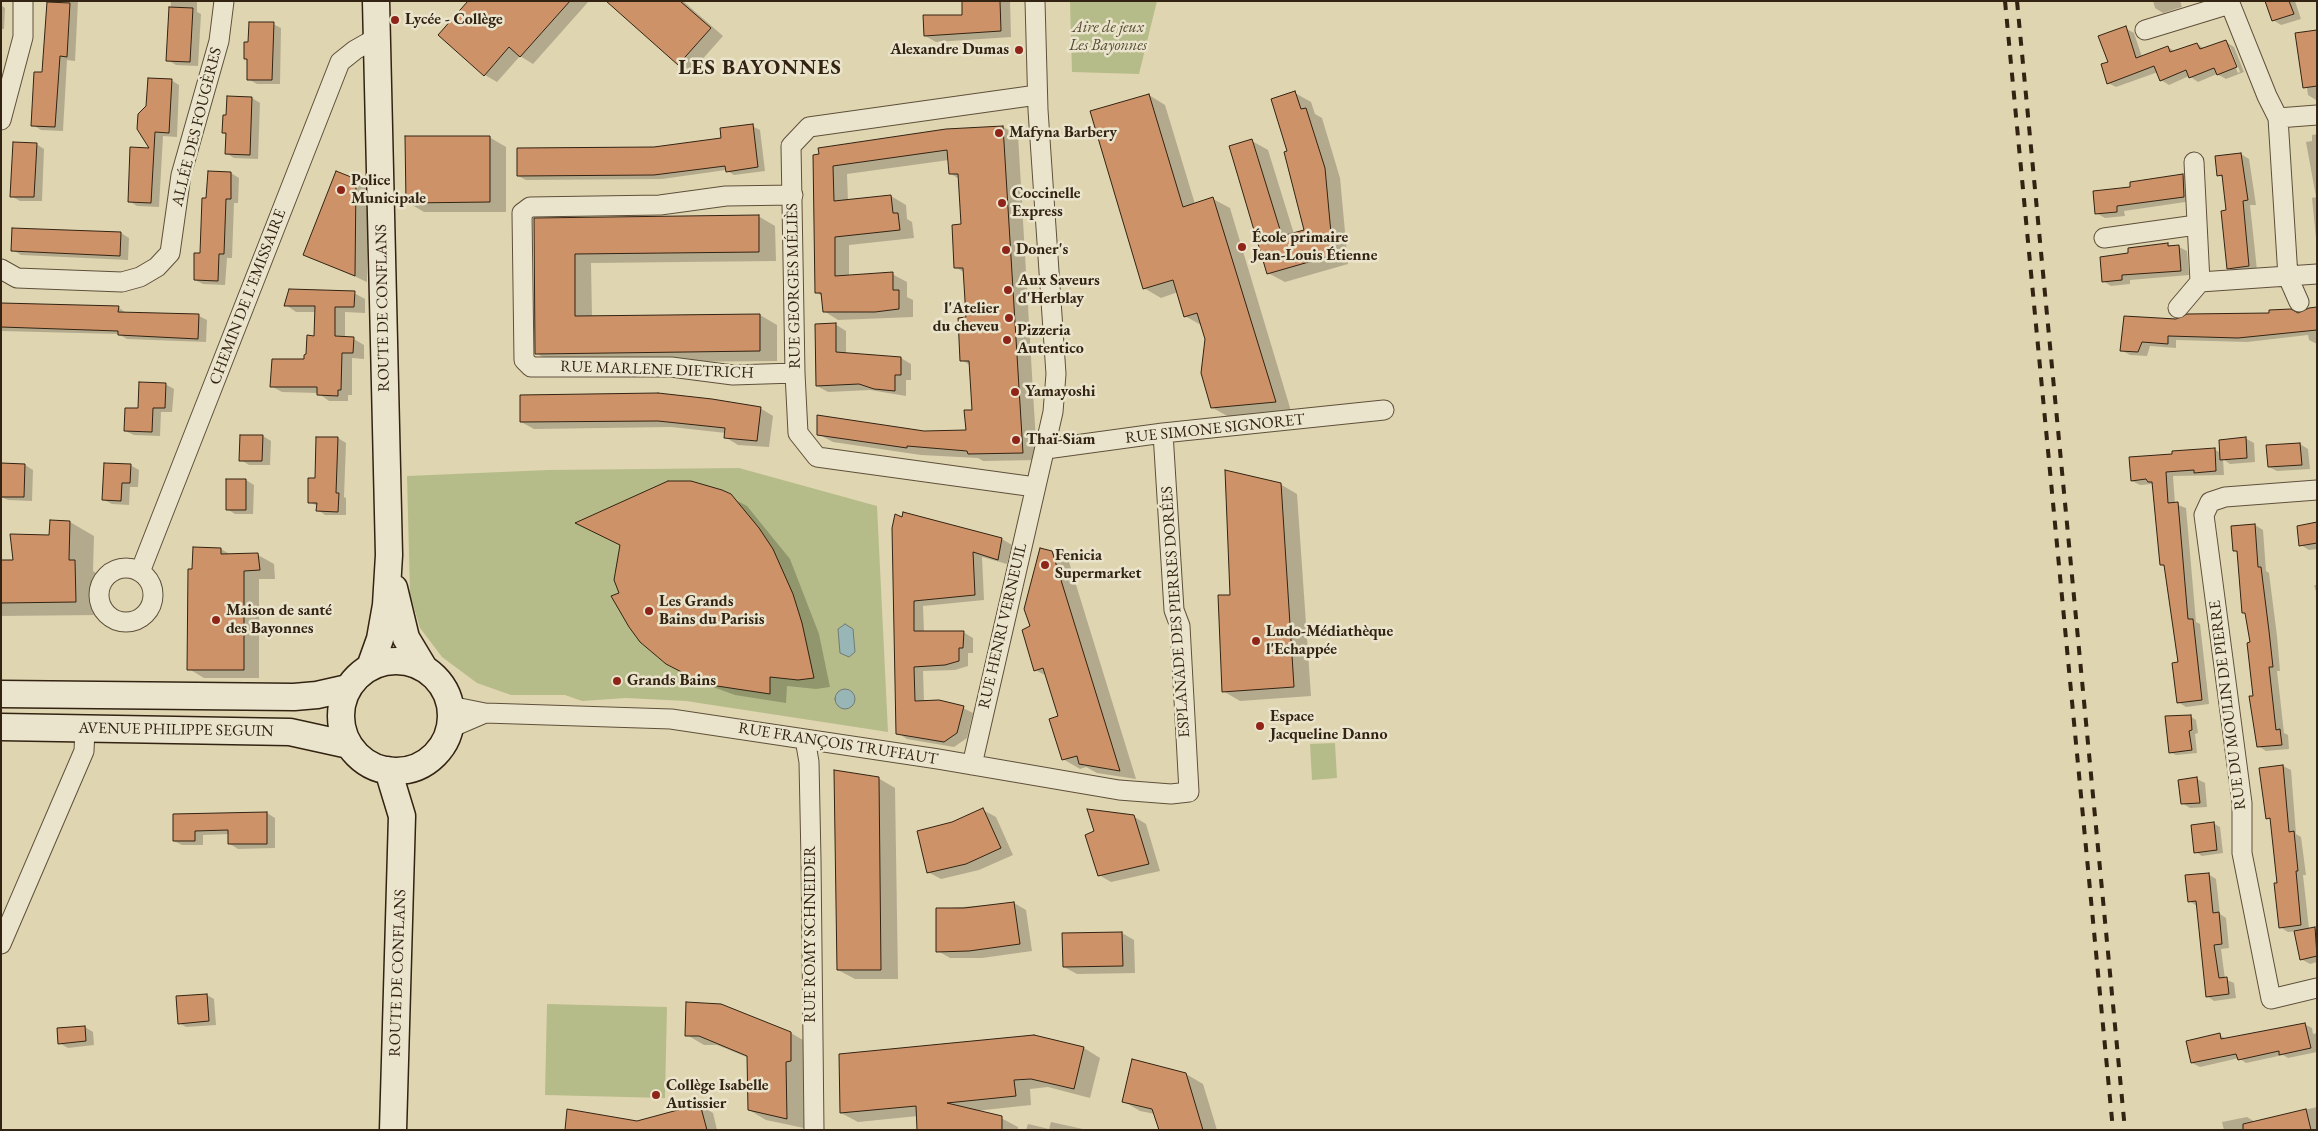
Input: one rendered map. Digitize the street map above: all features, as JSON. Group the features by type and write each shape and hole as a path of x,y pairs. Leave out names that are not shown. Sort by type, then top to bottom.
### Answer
{"main road":[{"name":"ROUTE DE CONFLANS","path":"370,667 380,639 386,605 389,555 376,1"},
{"name":"ROUTE DE CONFLANS","path":"389,555 397,608 406,638 424,668"},
{"path":"388,661 407,661 424,668 436,678 446,691 450,717 440,748 425,763 401,771 388,770 365,762 349,744 343,731 340,716 348,688 358,676 370,667 388,661"},
{"name":"AVENUE PHILIPPE SEGUIN","path":"1,694 294,697 317,696 348,688"},
{"name":"AVENUE PHILIPPE SEGUIN","path":"1,727 290,732 349,744"},
{"name":"ROUTE DE CONFLANS","path":"402,816 425,763"},
{"name":"ROUTE DE CONFLANS","path":"388,770 402,816 392,1130"}],"street":[{"path":"1,120 23,37 23,1"},
{"name":"ALLÉE DES FOUGÈRES","path":"1,269 17,278 122,282 140,278 157,267 170,253 181,175 219,41 224,1"},
{"name":"RUE HENRI VERNEUIL","path":"972,765 1053,412 1056,374 1037,95 1035,1"},
{"path":"2145,30 2230,2 2267,96 2278,118 2288,277 2299,302"},
{"name":"CHEMIN DE L'EMISSAIRE","path":"140,572 340,62 355,50 376,38"},
{"name":"RUE GEORGES MÉLIÈS","path":"1035,487 817,457 798,433 795,373 791,146 809,127 1037,95"},
{"path":"2278,118 2317,115"},
{"path":"2178,308 2200,282 2194,162"},
{"name":"RUE MARLENE DIETRICH","path":"793,195 726,196 660,205 530,206 522,213 524,360 531,367 671,367 733,375 795,373"},
{"path":"2104,238 2196,225"},
{"path":"2200,282 2317,274"},
{"name":"RUE SIMONE SIGNORET","path":"1046,449 1163,433 1384,410"},
{"name":"ESPLANADE DES PIERRES DORÉES","path":"1163,433 1174,610 1180,626 1189,792"},
{"name":"RUE DU MOULIN DE PIERRE","path":"2317,490 2225,497 2210,502 2204,515 2242,803 2242,853 2272,999 2317,988"},
{"name":"RUE FRANÇOIS TRUFFAUT","path":"450,717 485,713 671,719 972,765 1120,790 1171,794 1189,792"},
{"path":"1,944 84,751 85,729"},
{"name":"RUE ROMY SCHNEIDER","path":"805,740 809,762 814,1130"}],"green space":[{"name":"Aire de jeux Les Bayonnes","path":"1070,1 1157,1 1139,74 1072,72"},
{"name":"Les Grands Bains du Parisis","path":"739,468 877,506 888,732 686,701 626,698 582,701 565,695 511,695 477,683 442,657 420,628 410,594 407,476 548,470"},
{"path":"1335,743 1337,778 1312,780 1310,744"},
{"path":"547,1004 667,1007 665,1098 545,1095"}],"water":[{"path":"845,624 853,629 855,652 849,657 840,653 838,629"},
{"path":"845,689 852,692 855,699 852,706 845,709 838,706 835,699 838,692"}],"building":[{"path":"468,1 570,1 520,57 509,47 484,76 438,35"},
{"path":"606,1 680,1 711,28 678,65"},
{"path":"962,1 1000,1 1001,31 924,36 923,15 962,15"},
{"path":"2265,1 2289,1 2294,14 2272,21"},
{"path":"47,2 70,3 67,57 60,56 55,127 31,126 34,72 42,72"},
{"path":"169,7 193,8 190,62 166,61"},
{"path":"249,22 274,22 272,80 247,80 247,59 244,59 244,42 248,42"},
{"path":"2126,26 2136,58 2168,46 2170,52 2197,43 2200,49 2226,40 2237,67 2217,75 2214,68 2189,78 2186,70 2160,81 2154,66 2107,84 2101,64 2108,62 2098,36"},
{"path":"2317,30 2317,86 2303,88 2295,33"},
{"path":"148,78 172,79 169,133 155,132 151,203 128,202 130,147 149,148 137,129 138,114 146,106"},
{"path":"1295,91 1301,109 1306,108 1325,168 1333,255 1267,274 1229,146 1252,139 1282,236 1304,230 1284,152 1287,151 1271,99"},
{"path":"1149,94 1183,207 1213,197 1276,402 1211,408 1201,373 1205,339 1197,313 1184,317 1173,280 1143,289 1090,111"},
{"path":"227,96 252,97 250,155 225,154 226,133 222,133 223,115 226,115"},
{"path":"753,124 758,167 726,172 725,166 654,175 517,176 517,148 654,147 721,138 720,128"},
{"path":"1003,126 1023,453 968,454 967,451 907,446 907,448 817,435 817,415 924,431 966,430 964,410 972,410 969,361 960,361 958,318 966,317 963,268 954,268 952,225 961,224 958,174 949,174 947,150 833,166 834,201 891,195 893,213 898,213 900,230 835,237 835,276 893,272 893,290 899,290 899,309 875,312 823,312 821,293 815,293 813,155 819,154 818,148 946,129"},
{"path":"405,136 490,136 490,202 406,203"},
{"path":"13,142 37,143 34,197 10,197"},
{"path":"2241,153 2248,200 2243,201 2249,266 2227,269 2221,211 2226,210 2222,175 2217,176 2215,156"},
{"path":"208,171 231,172 231,199 226,199 224,254 219,254 218,281 194,280 194,253 200,253 202,198 206,198"},
{"path":"336,171 356,179 355,276 303,255"},
{"path":"2183,174 2184,197 2117,206 2117,212 2095,214 2093,191 2130,187 2130,182"},
{"path":"759,215 759,252 575,254 575,316 760,314 760,351 535,354 534,218"},
{"path":"12,228 121,232 120,256 11,251"},
{"path":"2168,243 2168,246 2179,245 2181,271 2122,275 2122,280 2102,282 2100,257 2128,253 2128,248"},
{"path":"289,289 355,291 354,307 335,307 335,336 354,337 353,353 342,353 341,390 338,390 338,396 317,395 317,387 270,387 272,359 304,359 307,335 314,336 315,306 284,306"},
{"path":"1,303 119,306 118,312 199,314 198,339 118,335 118,331 1,327"},
{"path":"2317,307 2317,330 2238,338 2168,336 2168,344 2142,342 2138,352 2120,351 2124,316 2176,319 2187,314 2269,313 2269,310 2291,309 2298,313"},
{"path":"836,323 836,352 901,357 901,375 895,375 895,391 874,389 859,384 816,386 815,324"},
{"path":"139,382 166,383 165,408 153,408 152,432 124,431 125,408 138,408"},
{"path":"658,393 761,407 757,441 724,438 725,428 658,421 520,422 520,395"},
{"path":"240,435 263,435 262,461 239,461"},
{"path":"316,437 338,437 336,493 339,493 338,512 316,511 317,503 308,503 308,478 315,478"},
{"path":"2246,437 2247,458 2220,460 2219,440"},
{"path":"2300,443 2302,465 2268,467 2266,445"},
{"path":"2215,448 2216,471 2194,473 2194,470 2166,472 2168,503 2178,502 2188,619 2193,619 2202,700 2177,703 2172,663 2178,662 2164,565 2160,565 2152,482 2148,482 2146,479 2131,481 2129,457"},
{"path":"1,463 25,464 24,497 1,497"},
{"path":"104,463 131,464 130,483 122,483 121,501 102,500"},
{"name":"Ludo-Médiathèque l'Echappée","path":"1225,470 1281,483 1294,687 1222,692 1218,595 1230,595"},
{"path":"226,479 246,479 246,510 226,510"},
{"path":"668,481 691,481 731,494 759,528 773,549 793,594 802,623 814,678 798,680 770,677 770,694 717,686 699,681 666,664 640,642 611,596 619,593 614,580 620,545 575,523"},
{"path":"903,512 1002,538 998,560 973,552 975,595 914,601 914,631 964,631 963,648 959,648 959,661 945,665 914,667 915,701 939,700 964,706 957,733 944,742 896,734 892,528 895,514 902,517"},
{"path":"50,520 70,521 69,560 75,560 76,602 1,603 1,560 13,560 10,534 49,535"},
{"path":"2317,522 2317,543 2299,546 2297,526"},
{"path":"2255,524 2258,567 2261,567 2273,667 2269,667 2276,730 2280,729 2282,745 2257,747 2249,696 2253,696 2247,643 2250,642 2245,613 2242,613 2237,551 2233,551 2231,526"},
{"name":"Maison de santé des Bayonnes","path":"193,547 221,548 221,554 258,553 260,570 244,571 244,670 187,670 188,569 192,569"},
{"path":"1040,548 1052,551 1120,771 1079,764 1077,756 1062,760 1049,719 1058,716 1043,668 1034,671 1022,630 1030,626 1024,609"},
{"path":"2191,715 2192,730 2189,731 2192,750 2169,753 2165,716"},
{"path":"2283,765 2289,832 2294,831 2301,925 2279,928 2274,883 2277,883 2270,818 2266,819 2259,768"},
{"path":"834,770 879,777 881,970 837,970"},
{"path":"2197,777 2200,803 2181,804 2178,780"},
{"path":"983,808 1001,848 966,864 927,873 917,831 952,822"},
{"path":"1087,809 1134,815 1149,864 1098,876 1085,835 1094,831"},
{"path":"267,812 267,844 228,844 228,830 195,831 195,841 173,841 173,814"},
{"path":"2214,822 2217,850 2194,853 2191,825"},
{"path":"2209,873 2213,913 2219,912 2222,944 2214,945 2219,978 2227,977 2229,994 2206,997 2196,901 2188,902 2185,875"},
{"path":"1014,902 1020,944 969,951 936,952 936,908 964,908"},
{"path":"2315,927 2317,956 2300,960 2294,931"},
{"path":"1122,932 1123,966 1063,967 1062,933"},
{"path":"207,994 209,1021 178,1024 176,996"},
{"path":"686,1002 721,1004 791,1032 791,1061 786,1062 787,1119 748,1110 747,1056 699,1036 685,1036"},
{"path":"2305,1023 2311,1048 2279,1055 2279,1051 2238,1060 2236,1054 2191,1063 2186,1041 2220,1033 2221,1039"},
{"path":"85,1026 86,1041 58,1044 57,1028"},
{"path":"1034,1035 1084,1047 1074,1089 1031,1079 1014,1080 1016,1096 947,1103 1002,1116 1002,1130 917,1130 916,1106 840,1113 839,1054"},
{"path":"1132,1059 1186,1073 1203,1130 1159,1130 1152,1109 1122,1102"},
{"path":"700,1104 707,1130 565,1130 567,1109 637,1121"},
{"path":"2306,1109 2311,1130 2243,1130 2243,1124"}],"railway":[{"path":"2005,1 2113,1130"},
{"path":"2017,1 2125,1130"}],"place":[{"name":"Lycée - Collège","path":"395,20"},
{"name":"Alexandre Dumas","path":"1019,50"},
{"name":"Mafyna Barbery","path":"999,133"},
{"name":"Police Municipale","path":"341,190"},
{"name":"Coccinelle Express","path":"1002,203"},
{"name":"École primaire Jean-Louis Étienne","path":"1242,247"},
{"name":"Doner's","path":"1006,250"},
{"name":"Aux Saveurs d'Herblay","path":"1008,290"},
{"name":"l'Atelier du cheveu","path":"1009,318"},
{"name":"Pizzeria Autentico","path":"1007,340"},
{"name":"Yamayoshi","path":"1015,392"},
{"name":"Thaï-Siam","path":"1016,440"},
{"name":"Fenicia Supermarket","path":"1045,565"},
{"name":"Les Grands Bains du Parisis","path":"649,611"},
{"name":"Maison de santé des Bayonnes","path":"216,620"},
{"name":"Ludo-Médiathèque l'Echappée","path":"1256,641"},
{"name":"Grands Bains","path":"617,681"},
{"name":"Espace Jacqueline Danno","path":"1260,726"},
{"name":"Collège Isabelle Autissier","path":"656,1095"}],"district":[{"name":"LES BAYONNES","path":"760,68"}]}
